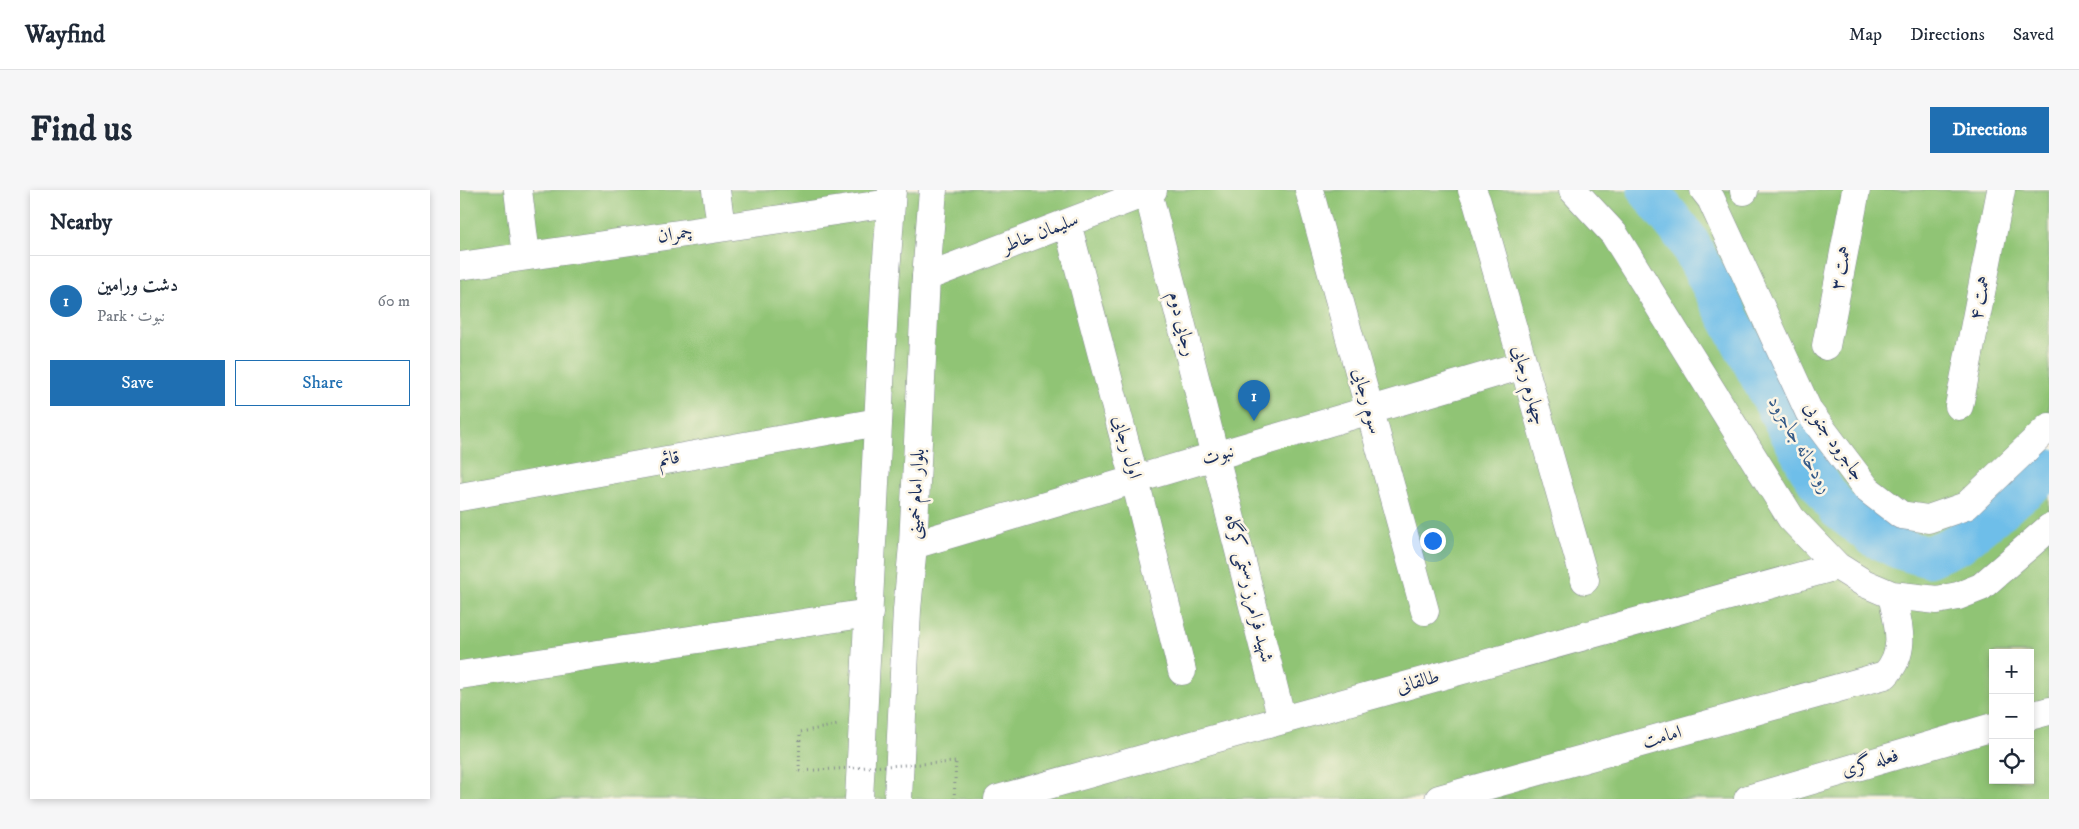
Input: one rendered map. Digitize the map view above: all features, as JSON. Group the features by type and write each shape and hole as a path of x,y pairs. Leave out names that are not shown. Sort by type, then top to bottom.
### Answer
{"street":[{"path":"518,190 526,256"},
{"path":"716,190 721,227"},
{"name":"بلوار امام خمینی","path":"898,799 926,277 933,190"},
{"name":"سوم رجایی","path":"1309,190 1425,612"},
{"name":"چهارم رجایی","path":"1472,190 1585,580"},
{"path":"1574,190 1614,234 1790,518 1837,566 1864,583 1892,595 1937,600 1958,596 1981,587 2049,528"},
{"name":"جاجرود جنوبی","path":"1704,190 1711,199 1809,412 1867,489 1901,515 1928,519 1966,506 2049,427"},
{"name":"همت ۳","path":"1826,346 1856,190"},
{"name":"همت ۴","path":"1960,406 2001,190"},
{"name":"سلیمان خاطر","path":"926,277 1151,191"},
{"name":"رجایی دوم","path":"1151,191 1215,456"},
{"path":"860,799 868,613 891,196"},
{"name":"چمران","path":"460,266 721,227 891,196"},
{"name":"اول رجایی","path":"1067,223 1135,480 1182,671"},
{"name":"نبوت","path":"913,545 1523,365"},
{"name":"قائم","path":"460,497 878,422"},
{"name":"شهید فرامرز رستمی کرگاه","path":"1215,456 1282,720"},
{"name":"طالقانی","path":"998,799 1837,566"},
{"name":"امامت","path":"1439,799 1885,675 1895,664 1900,643 1899,626 1892,595"},
{"path":"460,675 868,613 908,610"},
{"path":"2034,715 2049,711"},
{"name":"فعله گری","path":"1748,799 1989,728"}],"path":[{"path":"863,720 800,732 800,771 956,762 954,799"}],"green space":[{"path":"460,190 2049,190 2049,799 460,799"}],"waterway":[{"name":"رودخانه جاجرود","path":"1648,190 1687,239 1809,468 1837,508 1873,536 1900,549 1928,557 1958,544 2049,470"}],"place":[{"name":"دشت ورامین","path":"1254,421"}]}
